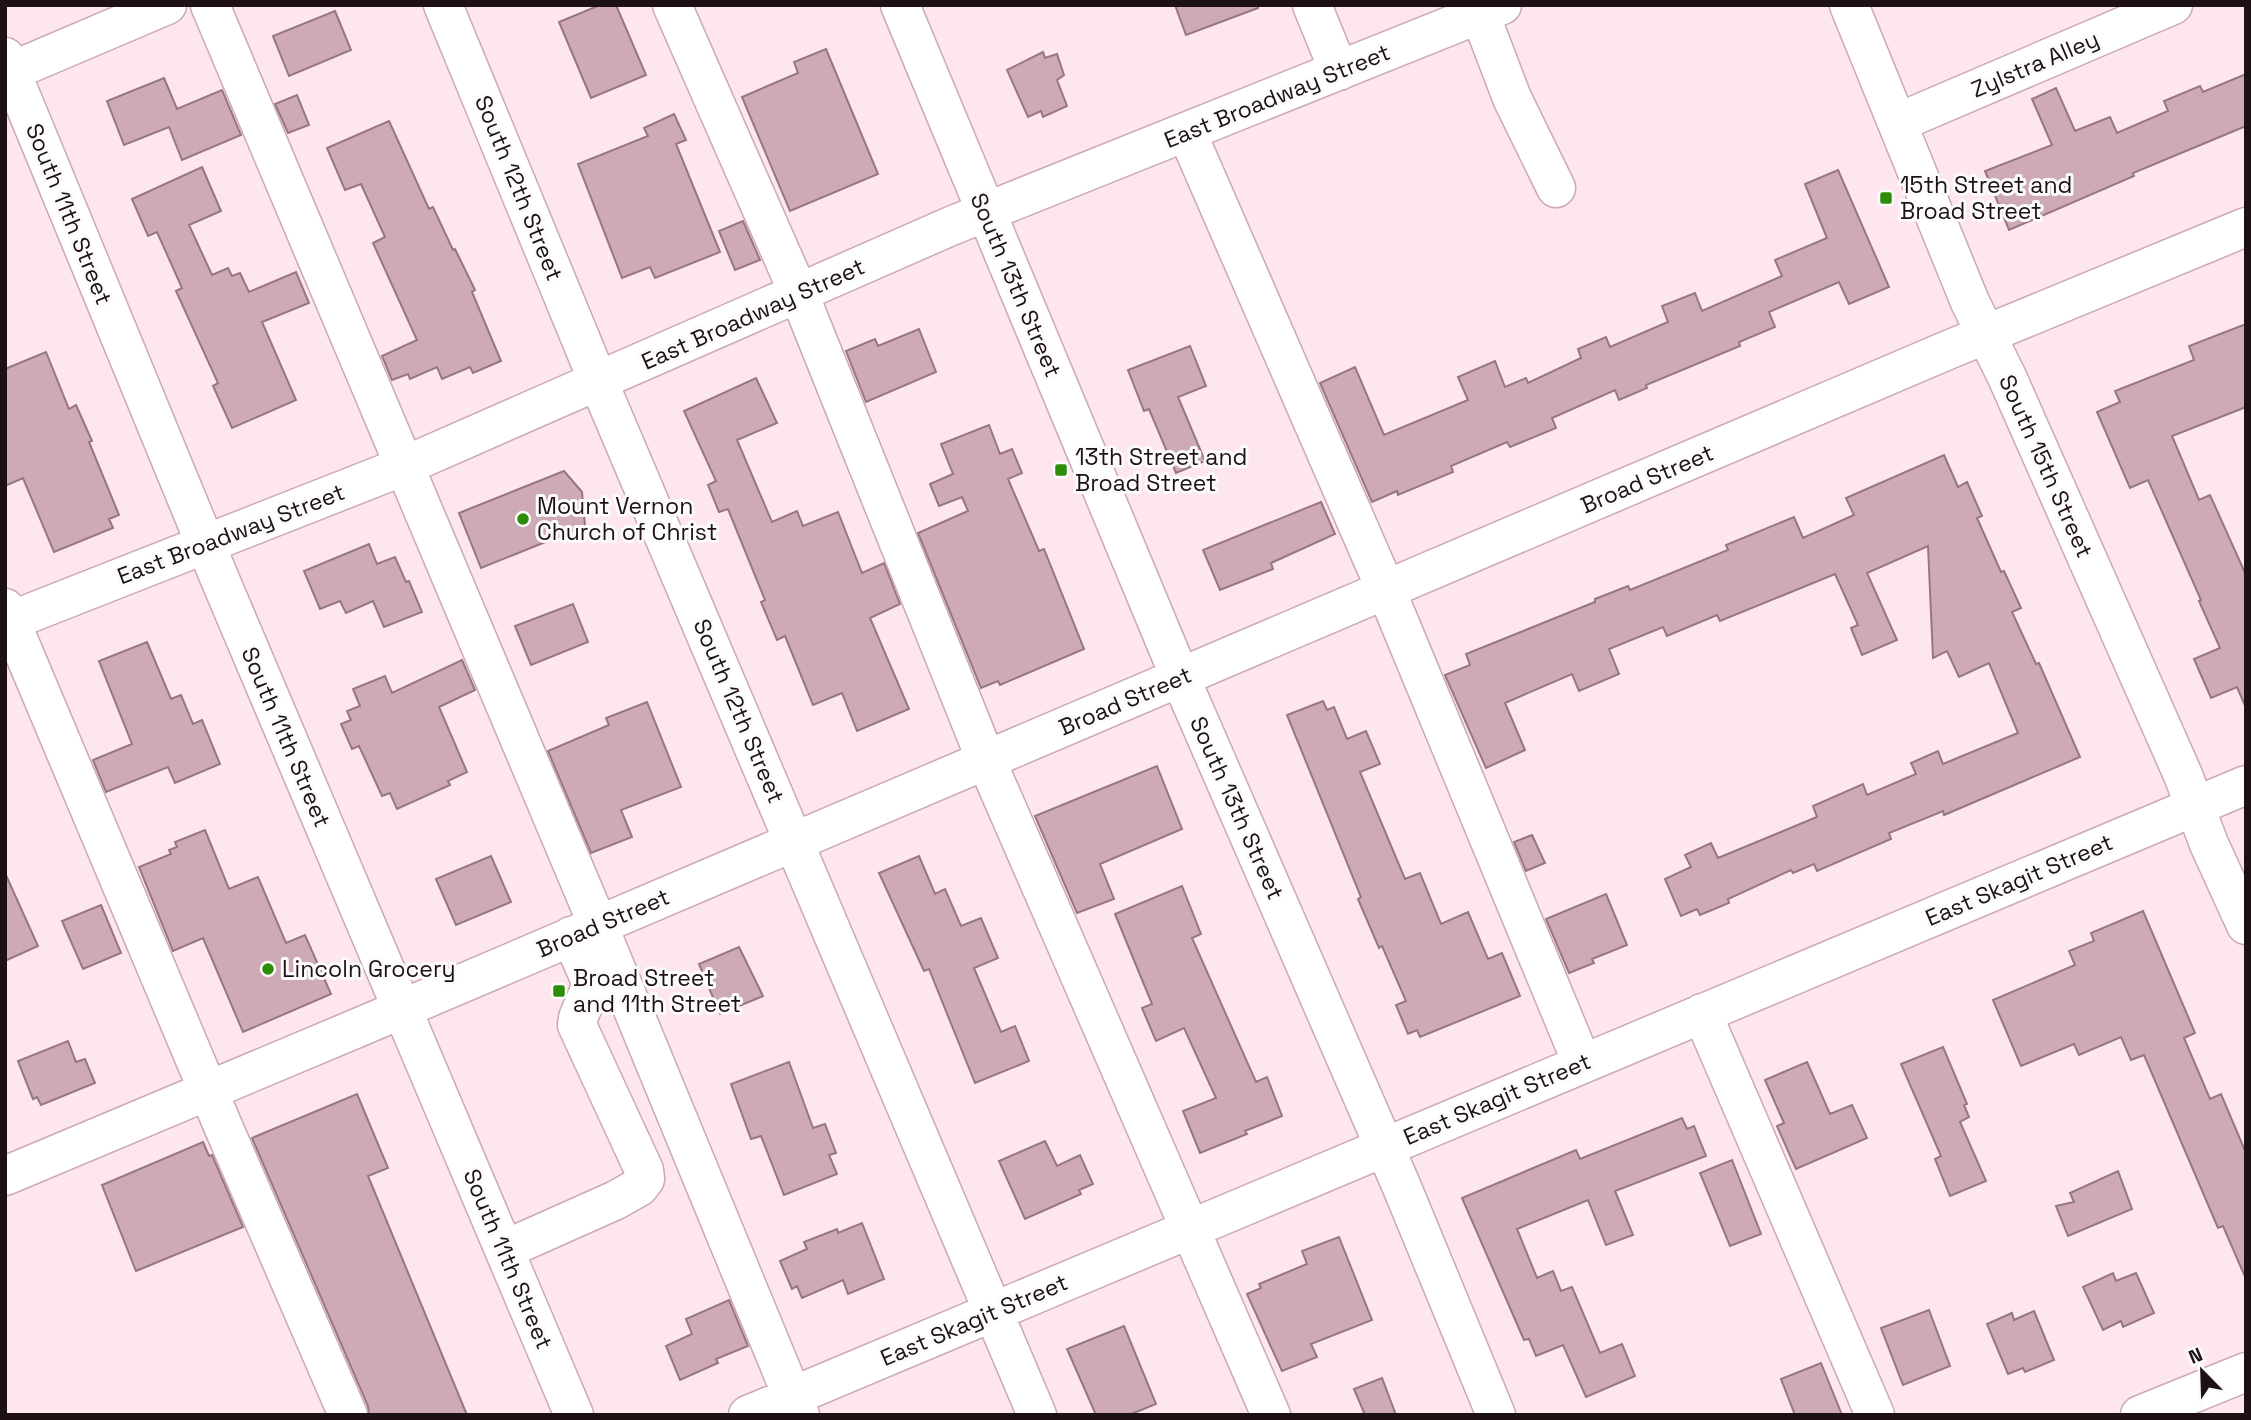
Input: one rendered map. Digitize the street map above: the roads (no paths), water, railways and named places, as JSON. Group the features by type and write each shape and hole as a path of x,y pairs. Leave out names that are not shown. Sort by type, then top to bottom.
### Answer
{"street":[{"path":"7,67 167,5"},
{"path":"210,5 404,466 585,931 796,1406"},
{"name":"South 12th Street","path":"443,5 598,381 1037,1415"},
{"path":"672,5 799,294 986,760 1272,1415"},
{"name":"South 13th Street","path":"900,5 1180,677 1384,1147 1496,1415"},
{"path":"1312,5 1339,71"},
{"name":"South 15th Street","path":"1849,5 1970,302 2178,762 2194,806 2246,925"},
{"name":"Zylstra Alley","path":"1897,123 2174,5"},
{"path":"1491,10 1512,98 1556,188"},
{"name":"East Broadway Street","path":"7,617 205,544 404,466 951,226 1491,10"},
{"name":"South 11th Street","path":"7,67 205,544 574,1415"},
{"path":"1186,133 1386,590 1582,1063"},
{"name":"Broad Street","path":"8,1168 208,1090 2246,227"},
{"path":"7,617 348,1415"},
{"name":"East Skagit Street","path":"748,1415 796,1406 994,1311 2246,785"},
{"path":"504,1250 616,1200 639,1187 645,1179 644,1170 577,1025 592,984 585,931"},
{"path":"1702,1013 1875,1415"},
{"path":"2140,1415 2246,1372"}],"place":[{"name":"15th Street and Broad Street","path":"1886,198"},
{"name":"13th Street and Broad Street","path":"1061,470"},
{"name":"Mount Vernon Church of Christ","path":"523,519"},
{"name":"Lincoln Grocery","path":"268,969"},
{"name":"Broad Street and 11th Street","path":"559,991"}]}
